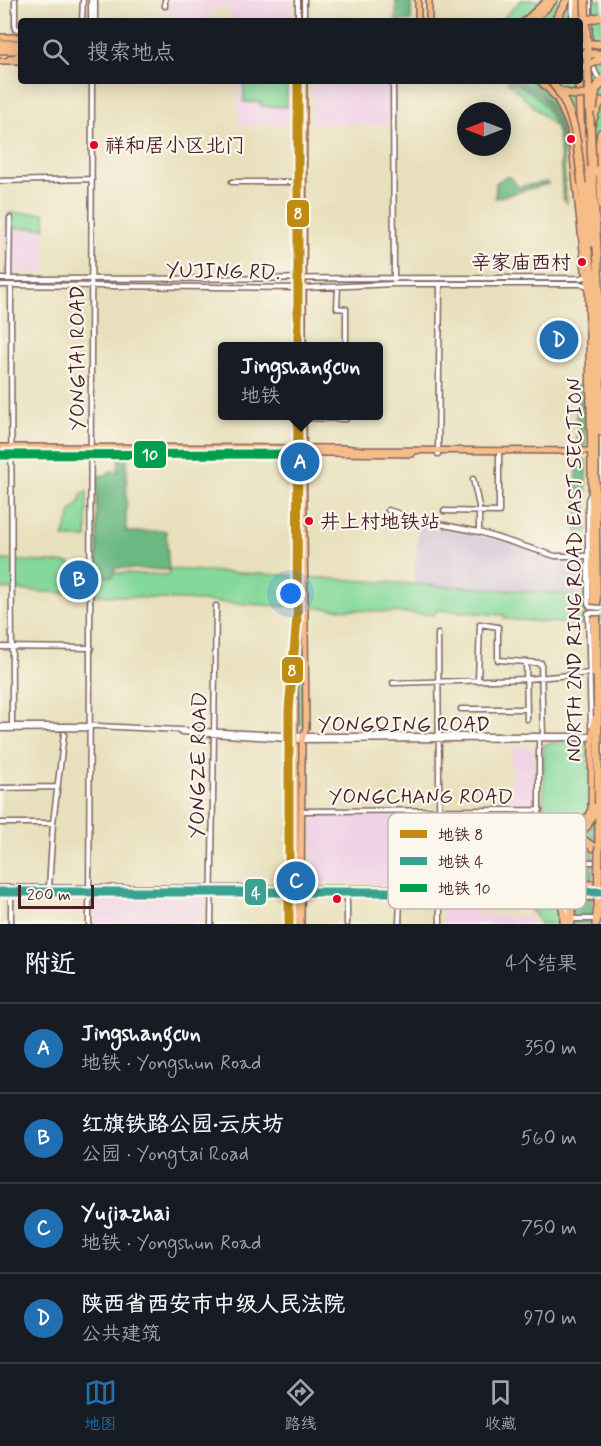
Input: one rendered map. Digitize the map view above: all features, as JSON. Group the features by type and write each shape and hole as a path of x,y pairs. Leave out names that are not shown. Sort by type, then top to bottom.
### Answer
{"highway":[{"path":"534,18 553,0"},
{"path":"557,18 567,0"},
{"path":"578,0 579,18"},
{"path":"585,0 598,272 596,283 595,480 598,707 594,737"},
{"path":"583,21 601,17"},
{"path":"0,44 18,43"},
{"path":"583,44 601,44"},
{"path":"0,51 18,52"},
{"path":"583,54 601,54"},
{"path":"583,68 601,59"},
{"path":"590,129 594,98 601,80"},
{"path":"552,84 564,97 571,114 584,183 596,283 601,432"},
{"path":"553,84 564,93 574,95 590,93 601,86"},
{"path":"579,84 588,276"},
{"path":"584,183 588,132 601,101"},
{"path":"595,213 596,166 601,133"},
{"path":"587,244 596,283"},
{"path":"595,922 600,863 596,847 598,799 594,737 598,707"},
{"path":"586,825 591,820 598,799"},
{"path":"586,842 596,847"}],"main road":[{"path":"418,0 418,18"},
{"path":"429,0 429,18"},
{"path":"527,18 547,0"},
{"path":"3,37 18,42"},
{"path":"3,61 18,54"},
{"path":"297,342 300,287 298,84"},
{"path":"300,279 304,84"},
{"name":"NORTH 2ND RING ROAD EAST SECTION","path":"543,84 561,104 570,128 585,270 596,283 591,453 594,724"},
{"path":"601,147 599,166 601,207"},
{"path":"300,287 303,342"},
{"path":"272,451 293,442 301,420"},
{"path":"299,892 295,512 302,420"},
{"path":"303,420 307,442 316,447 499,454 591,453"},
{"path":"0,449 301,451 327,448"},
{"path":"272,451 294,460 297,483"},
{"path":"301,451 322,454 591,453"},
{"path":"297,924 302,811 299,737 306,728 304,489 301,451"},
{"path":"304,489 306,463 312,456 322,454"},
{"name":"NORTH 2ND RING ROAD EAST SECTION","path":"586,819 591,809 594,737"},
{"path":"586,883 601,884"},
{"path":"0,888 11,890 388,892"},
{"path":"0,893 11,890 49,888 89,890"},
{"path":"586,889 601,889"},
{"path":"299,892 388,891"},
{"path":"586,895 601,896"},
{"path":"586,897 601,896"}],"street":[{"path":"15,0 15,29 18,29"},
{"path":"82,18 83,0"},
{"path":"93,0 93,18"},
{"path":"165,0 165,6"},
{"path":"298,0 298,18"},
{"path":"304,0 304,18"},
{"path":"572,18 573,0"},
{"path":"591,0 591,60 593,70 601,80"},
{"path":"583,61 591,60"},
{"name":"YONGTAI ROAD","path":"89,924 92,727 92,84"},
{"path":"393,84 394,281"},
{"path":"552,92 557,84"},
{"path":"0,181 92,180"},
{"path":"232,182 299,182"},
{"path":"9,279 10,218"},
{"name":"YUJING RD.","path":"0,285 300,279 394,281 581,278 588,276"},
{"name":"YUJING RD.","path":"0,279 300,287 338,287 394,281 440,284 596,283"},
{"path":"438,452 440,284"},
{"path":"11,285 12,728"},
{"path":"338,287 337,308 346,309 346,342"},
{"path":"444,512 499,512 499,454"},
{"path":"473,479 479,512 479,532"},
{"path":"595,480 588,500 588,604 591,610 601,613"},
{"path":"388,510 419,520 479,532 555,556 588,556"},
{"name":"YONGZE ROAD","path":"211,924 216,606"},
{"path":"594,737 588,614 591,610 601,608"},
{"path":"478,681 480,624 498,627 498,660 542,663 540,810"},
{"path":"438,634 438,811"},
{"path":"0,647 92,648"},
{"path":"526,662 527,719"},
{"path":"393,683 527,679 590,673"},
{"path":"461,709 527,709"},
{"name":"YONGQING ROAD","path":"0,728 92,727 299,737 594,737"},
{"path":"49,888 64,734"},
{"path":"0,788 58,788"},
{"name":"YONGCHANG ROAD","path":"302,811 540,810"},
{"path":"0,822 54,823"},
{"path":"11,890 11,924"},
{"path":"347,893 347,924"},
{"path":"399,924 400,909"},
{"path":"440,909 440,924"},
{"path":"566,920 595,922"}],"shaded area":[{"path":"168,0 292,0 292,18 231,18 231,8 211,8 211,18 169,18"},
{"path":"239,84 289,84 289,125 238,125"},
{"path":"312,84 389,84 389,125 312,124"},
{"path":"6,213 45,213 46,273 6,272"},
{"path":"419,524 584,558 582,604 413,593"},
{"path":"512,747 534,747 535,800 530,805 512,805"},
{"path":"319,815 388,816 388,883 313,882 312,823"},
{"path":"101,897 204,897 209,904 193,924 95,924 95,903"},
{"path":"443,909 478,909 478,915 533,916 533,924 443,924"}],"green space":[{"path":"396,0 411,0 411,18 396,18"},
{"path":"521,0 601,0 601,160 571,160 569,140 510,84 583,84 583,18 504,18"},
{"path":"244,84 287,84 287,107 261,106 261,102 244,102"},
{"path":"516,84 525,84 537,92 549,106 555,118 564,160 566,202 563,199 559,146 551,115 542,102"},
{"path":"532,84 537,84 543,89 559,112 565,129 568,151 565,152 555,112"},
{"path":"505,177 510,177 518,187 547,182 548,184 495,198 496,183"},
{"path":"9,213 45,213 45,228 9,228"},
{"path":"584,385 586,446 577,446 576,386"},
{"path":"119,458 127,459 126,532 166,531 169,570 115,568 113,577 97,576 97,476 106,475 110,471 118,472"},
{"path":"586,460 587,533 577,533 577,461"},
{"path":"301,470 304,577 586,595 601,601 601,622 585,625 505,619 504,615 436,610 435,615 304,607 302,725 298,724 297,607 0,589 0,560 70,563 74,571 169,575 169,569 297,576 297,518"},
{"path":"87,491 87,538 63,538 72,510 79,504 82,494"},
{"path":"586,742 588,768 590,768 590,804 586,815 586,813 543,813 544,745"},
{"path":"596,813 592,924 566,924 566,921 569,921 569,909 586,909 586,825"},
{"path":"529,909 558,909 558,924 540,924 535,914"}],"metro line":[{"name":"8","path":"298,84 298,342"},
{"name":"8","path":"289,924 289,710 297,618 298,420"},
{"name":"10","path":"0,455 300,454"},
{"name":"4","path":"0,892 388,892"},
{"name":"4","path":"586,892 601,892"}],"place":[{"name":"祥和居小区北门","path":"94,145"},
{"name":"辛家庙西村","path":"582,262"},
{"name":"陕西省西安市中级人民法院","path":"559,340"},
{"name":"Jingshangcun","path":"300,462"},
{"name":"井上村地铁站","path":"309,521"},
{"name":"红旗铁路公园·云庆坊","path":"79,580"},
{"name":"Yujiazhai","path":"296,881"}]}
